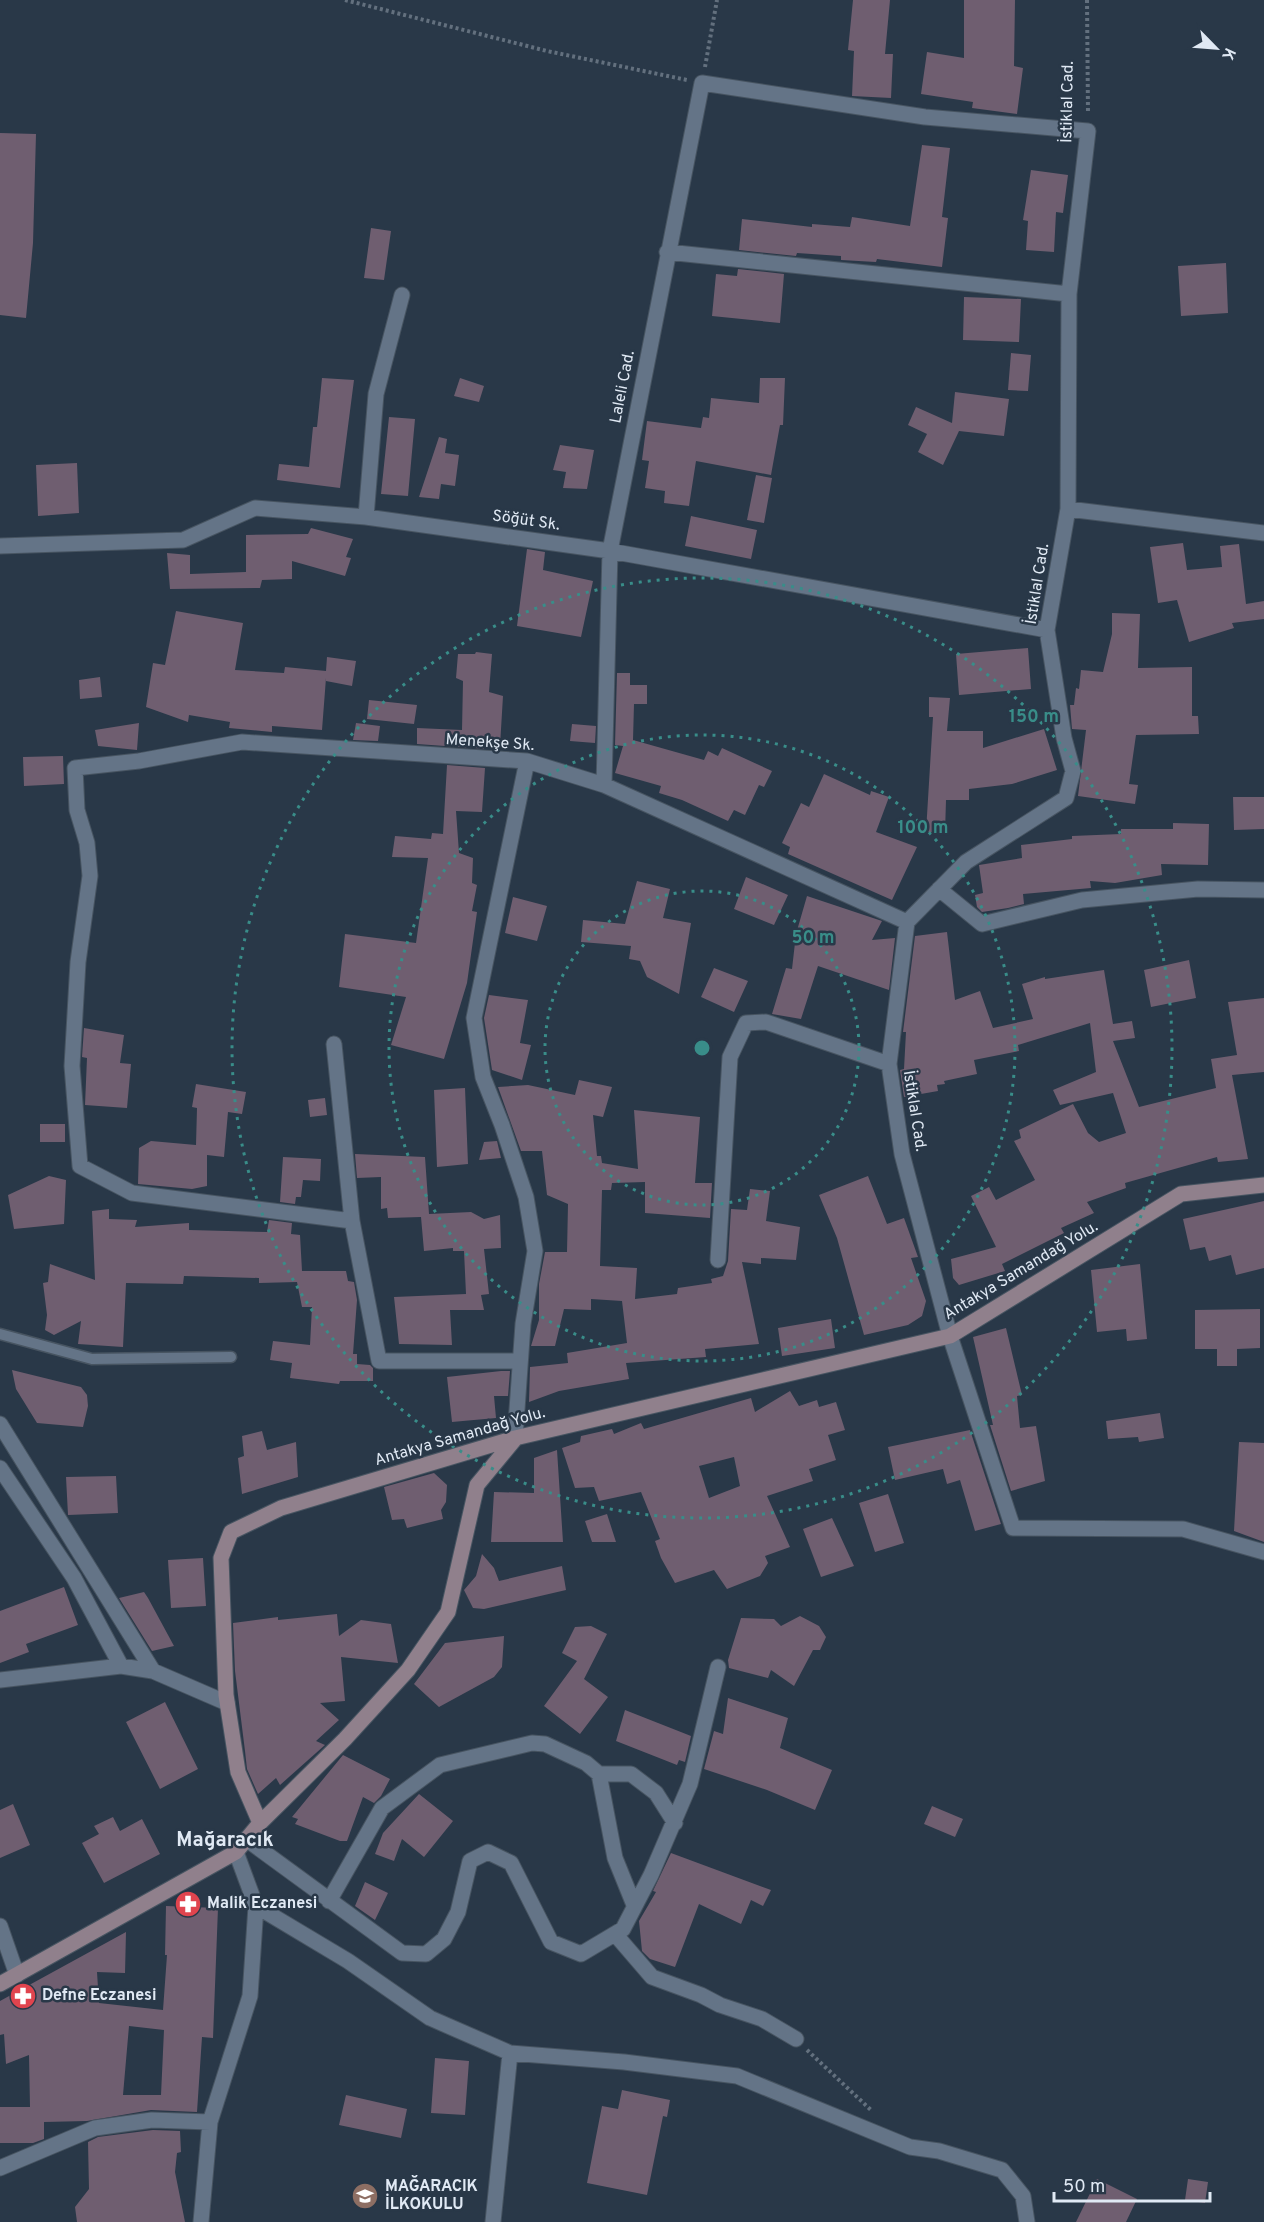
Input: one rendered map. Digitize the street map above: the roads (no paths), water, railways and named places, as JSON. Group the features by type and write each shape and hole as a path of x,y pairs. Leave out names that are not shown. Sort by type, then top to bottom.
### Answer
{"street":[{"name":"İstiklal Cad.","path":"702,83 925,117 1088,130 1069,294 1068,509 1047,630 1064,738 1073,771 1066,798 966,862 907,922 889,1064 902,1154 950,1336 1013,1528 1183,1529 1264,1551"},
{"name":"Laleli Cad.","path":"604,785 610,551 702,83"},
{"path":"667,252 1069,294"},
{"path":"366,517 376,394 402,295"},
{"name":"Söğüt Sk.","path":"0,546 183,540 255,508 366,517 610,551 1047,630"},
{"path":"1068,509 1264,534"},
{"name":"Menekşe Sk.","path":"352,1221 132,1193 80,1166 72,1066 78,962 90,876 87,843 77,810 75,768 139,760 242,742 527,761 604,785 907,922"},
{"path":"0,1984 236,1852 260,1823 345,1739 408,1670 448,1612 477,1485 515,1438 519,1361 535,1251 526,1197 483,1077 474,1018 527,761"},
{"path":"939,889 982,924 1082,900 1198,889 1264,890"},
{"path":"718,1260 730,1057 746,1023 766,1022 889,1064"},
{"path":"334,1044 352,1221 380,1361 519,1361"},
{"name":"Antakya Samandağ Yolu.","path":"260,1823 238,1772 227,1703 221,1558 231,1532 281,1508 515,1438 950,1336 1181,1194 1264,1185"},
{"path":"0,1424 153,1671"},
{"path":"0,1468 74,1578 121,1666"},
{"path":"0,1680 121,1666 153,1671 227,1703"},
{"path":"246,1839 402,1953 426,1954 444,1939 458,1912 470,1861 488,1852 511,1863 551,1942 581,1954 623,1929 675,1823 690,1784 718,1667"},
{"path":"329,1901 382,1808 440,1765 532,1743 545,1744 586,1763 599,1774 615,1858 634,1905"},
{"path":"599,1774 632,1774 656,1793 675,1823"},
{"path":"201,2222 210,2122 250,1996 256,1906 236,1852"},
{"path":"256,1906 348,1961 430,2018 510,2053 624,2062 737,2076 910,2147 939,2151 1002,2169 1023,2196 1027,2222"},
{"path":"0,1926 17,1975"},
{"path":"615,1934 652,1977 701,1995 720,2005 762,2019 796,2039"},
{"path":"493,2222 510,2053"},
{"path":"0,2168 95,2128 152,2120 210,2122"}],"lane":[{"path":"0,1334 92,1359 231,1358"}],"place":[{"name":"Malik Eczanesi","path":"188,1904"},
{"name":"Defne Eczanesi","path":"23,1996"},
{"name":"MAĞARACIK İLKOKULU","path":"365,2196"}],"district":[{"name":"Mağaracık","path":"225,1841"}]}
